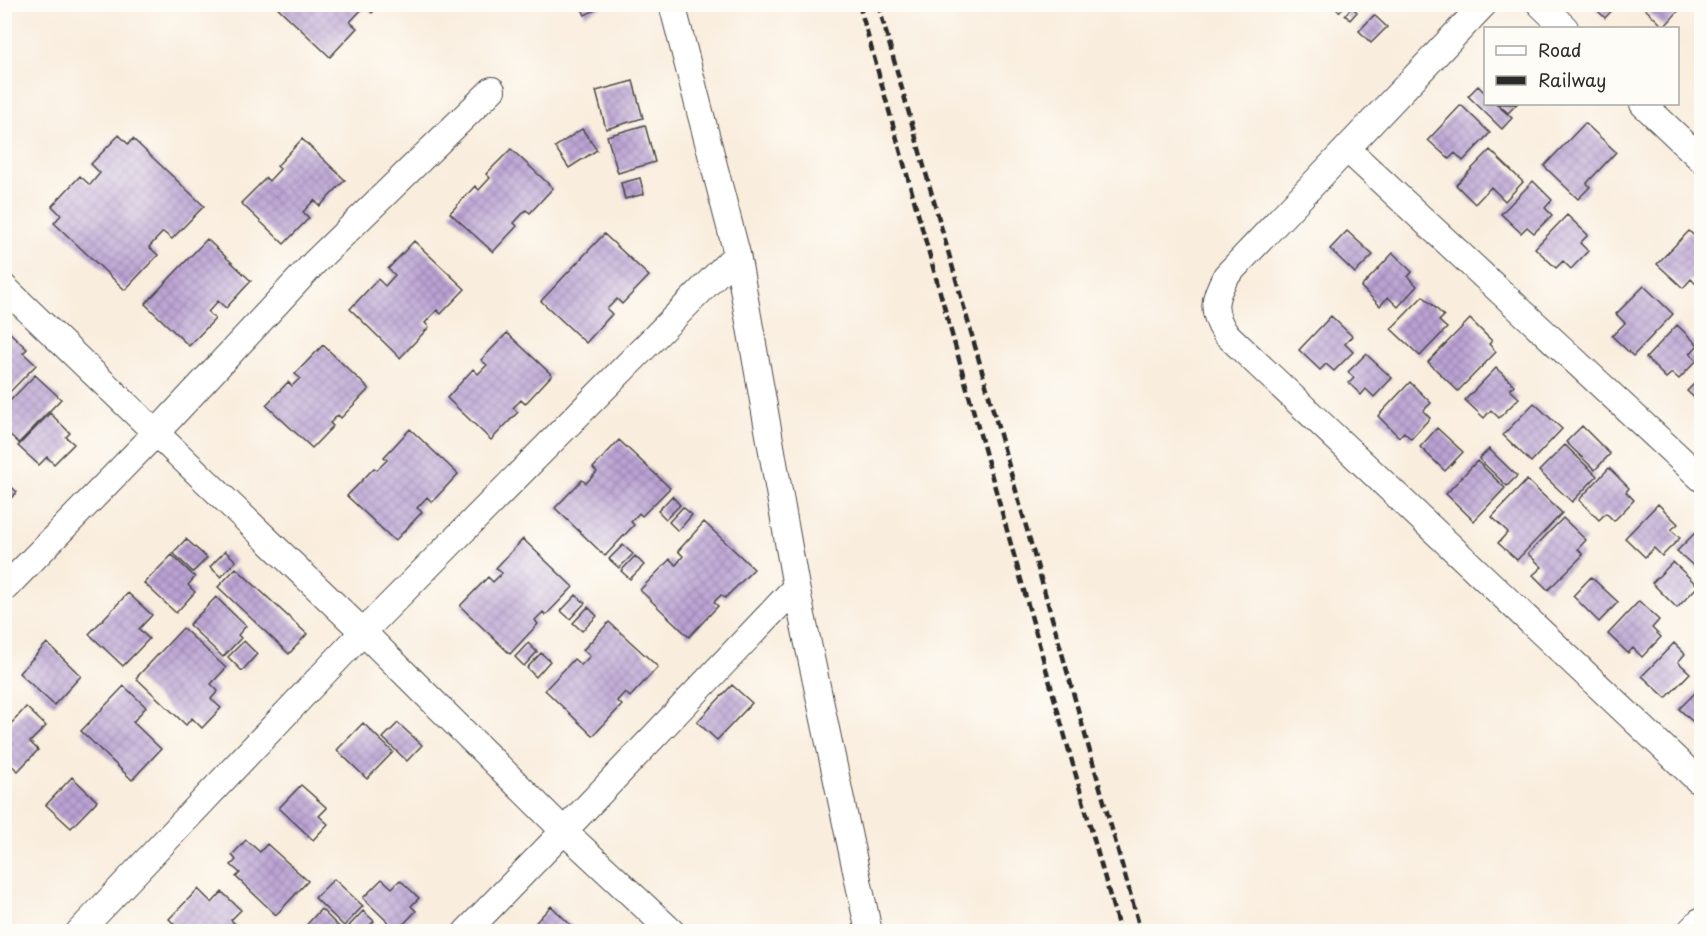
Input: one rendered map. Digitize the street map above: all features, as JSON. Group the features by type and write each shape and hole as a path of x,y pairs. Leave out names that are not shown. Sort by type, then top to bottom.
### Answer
{"main road":[{"path":"1694,932 1701,924"}],"street":[{"path":"672,4 737,254 796,587 869,932"},
{"path":"1484,4 1226,276 1218,290 1214,306 1218,321 1225,333 1701,783"},
{"path":"1540,4 1564,27"},
{"path":"4,590 156,433 315,262 492,90"},
{"path":"1643,105 1701,160"},
{"path":"1347,149 1701,478"},
{"path":"79,932 363,632 737,254"},
{"path":"4,287 363,632 564,831 672,932"},
{"path":"466,932 796,587"}],"building":[{"path":"274,4 380,4 372,13 365,6 350,22 357,28 330,57"},
{"path":"1332,4 1347,4 1339,12"},
{"path":"1591,4 1618,4 1605,18"},
{"path":"1640,4 1682,4 1683,6 1664,27"},
{"path":"580,5 602,5 603,6 585,15"},
{"path":"1352,7 1357,12 1350,20 1345,15"},
{"path":"1374,15 1387,27 1371,43 1359,31"},
{"path":"633,81 643,118 606,129 596,91"},
{"path":"1478,86 1484,92 1484,105 1497,105 1512,118 1502,129 1468,96"},
{"path":"1461,105 1490,133 1463,161 1455,153 1449,159 1428,140"},
{"path":"1499,105 1516,105 1508,113"},
{"path":"1585,123 1616,152 1587,183 1590,187 1578,199 1544,166"},
{"path":"645,125 655,162 618,173 607,136"},
{"path":"582,129 597,150 569,168 555,147"},
{"path":"119,135 128,144 133,139 204,206 172,239 163,232 149,247 158,255 125,290 54,223 61,215 52,206 80,176 90,185 100,173 91,164"},
{"path":"302,139 345,180 320,206 314,200 303,212 309,218 284,244 241,203 266,178 269,181 280,169 277,166"},
{"path":"511,149 553,188 530,213 526,210 514,223 517,226 493,252 450,213 475,186 479,190 490,178 486,174"},
{"path":"1490,150 1523,182 1505,201 1491,187 1475,204 1456,185"},
{"path":"640,178 644,194 625,199 621,183"},
{"path":"1533,181 1552,200 1545,208 1552,215 1534,233 1527,227 1521,233 1501,214"},
{"path":"1567,215 1588,235 1580,243 1588,251 1571,269 1563,261 1556,268 1535,248"},
{"path":"1347,231 1373,255 1355,273 1330,249"},
{"path":"1689,231 1702,243 1702,285 1699,287 1691,279 1683,288 1657,264"},
{"path":"604,234 649,276 622,304 617,299 607,309 612,314 586,343 541,301"},
{"path":"207,239 251,281 226,308 218,301 208,312 215,319 189,346 145,304"},
{"path":"414,241 465,289 441,314 437,310 425,323 429,327 400,358 350,309 378,279 385,286 395,275 388,269"},
{"path":"1393,253 1412,272 1408,277 1417,286 1398,307 1388,297 1380,306 1361,287"},
{"path":"1644,286 1673,314 1633,356 1612,336 1625,323 1616,314"},
{"path":"1423,296 1444,316 1439,321 1447,328 1420,356 1391,329"},
{"path":"1331,316 1352,336 1345,344 1353,352 1334,371 1326,364 1320,370 1299,350"},
{"path":"1470,319 1492,341 1489,344 1496,352 1458,391 1428,362"},
{"path":"1677,325 1698,345 1690,354 1697,360 1679,379 1672,373 1666,378 1646,358"},
{"path":"6,329 27,349 23,353 36,365 8,394 4,390 4,331"},
{"path":"507,333 552,375 525,404 521,400 513,408 518,412 491,440 447,398 473,369 478,374 487,365 481,360"},
{"path":"323,345 369,389 341,418 338,415 330,423 333,426 312,448 266,405 288,382 292,386 300,378 295,374"},
{"path":"1366,354 1392,378 1374,397 1366,389 1361,395 1349,383 1354,378 1348,372"},
{"path":"1496,368 1514,385 1510,390 1519,398 1499,418 1491,410 1484,418 1465,400"},
{"path":"35,375 61,399 19,443 4,429 4,407"},
{"path":"1702,376 1702,405 1687,391"},
{"path":"1410,382 1431,403 1423,411 1430,418 1411,439 1404,432 1399,437 1378,416"},
{"path":"1534,403 1562,429 1531,462 1503,435"},
{"path":"50,413 70,433 66,437 74,444 54,464 47,457 39,465 18,446"},
{"path":"1582,426 1610,454 1595,470 1566,442"},
{"path":"1437,428 1463,452 1445,471 1420,447"},
{"path":"410,429 458,474 432,502 427,497 417,508 422,512 395,541 347,496 374,468 377,470 387,460 384,457"},
{"path":"619,440 670,488 642,516 639,513 631,522 634,525 605,556 555,508 582,480 586,483 597,472 593,468"},
{"path":"1565,445 1597,476 1572,502 1539,471"},
{"path":"1489,449 1517,476 1507,486 1479,459"},
{"path":"1477,461 1505,488 1474,521 1446,494"},
{"path":"1609,468 1629,488 1626,492 1634,500 1614,521 1606,513 1599,520 1579,500"},
{"path":"4,480 17,492 4,505"},
{"path":"1527,480 1562,513 1517,560 1498,543 1508,532 1492,517"},
{"path":"672,496 680,505 666,519 658,511"},
{"path":"1658,504 1678,524 1671,530 1680,538 1662,556 1654,548 1645,557 1625,538"},
{"path":"683,507 692,515 678,531 669,522"},
{"path":"1563,518 1586,540 1578,549 1583,555 1548,590 1533,575 1542,567 1528,554"},
{"path":"704,522 754,569 725,598 721,595 714,602 718,606 689,637 640,590 670,559 676,565 683,556 678,551"},
{"path":"1696,532 1702,537 1702,565 1697,569 1677,551"},
{"path":"186,539 207,558 193,572 173,553"},
{"path":"523,539 573,587 546,615 543,612 535,620 538,624 510,654 460,606 488,577 493,582 502,573 496,568"},
{"path":"623,545 633,554 619,568 609,559"},
{"path":"225,551 236,561 221,577 210,567"},
{"path":"172,555 195,577 188,585 195,592 176,613 144,583"},
{"path":"635,556 644,565 630,579 621,571"},
{"path":"1673,562 1698,586 1677,608 1652,583"},
{"path":"236,568 307,634 289,654 218,587"},
{"path":"1591,577 1618,602 1599,622 1573,596"},
{"path":"128,593 152,615 139,629 149,639 123,666 89,634"},
{"path":"576,595 585,603 570,619 561,611"},
{"path":"216,597 246,626 238,635 241,638 223,657 189,625"},
{"path":"1639,601 1659,620 1652,628 1661,637 1642,657 1633,648 1628,653 1608,634"},
{"path":"588,607 597,616 582,631 573,623"},
{"path":"609,622 658,667 630,697 625,692 617,701 622,705 593,736 545,690 574,659 581,665 590,656 583,650"},
{"path":"183,628 226,668 211,684 218,691 211,699 221,708 202,728 192,718 186,725 136,678"},
{"path":"244,641 257,654 242,671 228,657"},
{"path":"47,643 81,676 54,705 19,673"},
{"path":"528,643 537,652 524,666 515,657"},
{"path":"1674,643 1685,654 1678,662 1690,673 1666,698 1642,676"},
{"path":"541,653 550,661 536,677 527,668"},
{"path":"732,685 752,703 717,740 697,722"},
{"path":"124,686 146,707 133,722 161,749 132,780 81,731"},
{"path":"1702,686 1702,730 1679,709"},
{"path":"26,707 46,726 30,742 38,750 18,771 4,759 4,717 11,724"},
{"path":"363,723 393,752 367,779 337,750"},
{"path":"398,723 422,745 407,761 383,738"},
{"path":"72,777 97,801 71,828 46,805"},
{"path":"301,785 327,808 319,816 328,824 313,840 279,808"},
{"path":"246,840 260,852 267,844 308,881 276,915 236,877 240,873 231,865 236,860 232,855"},
{"path":"334,879 363,906 344,926 315,898"},
{"path":"382,879 392,888 400,880 419,898 411,906 416,911 397,931 363,898"},
{"path":"198,889 212,903 222,892 241,910 231,920 241,930 239,932 182,932 169,919"},
{"path":"551,906 578,932 527,932"},
{"path":"321,909 344,932 300,932"},
{"path":"363,911 374,921 364,932 354,932 349,926"}],"railway":[{"path":"859,4 1120,932"},
{"path":"878,4 1141,932"}]}
